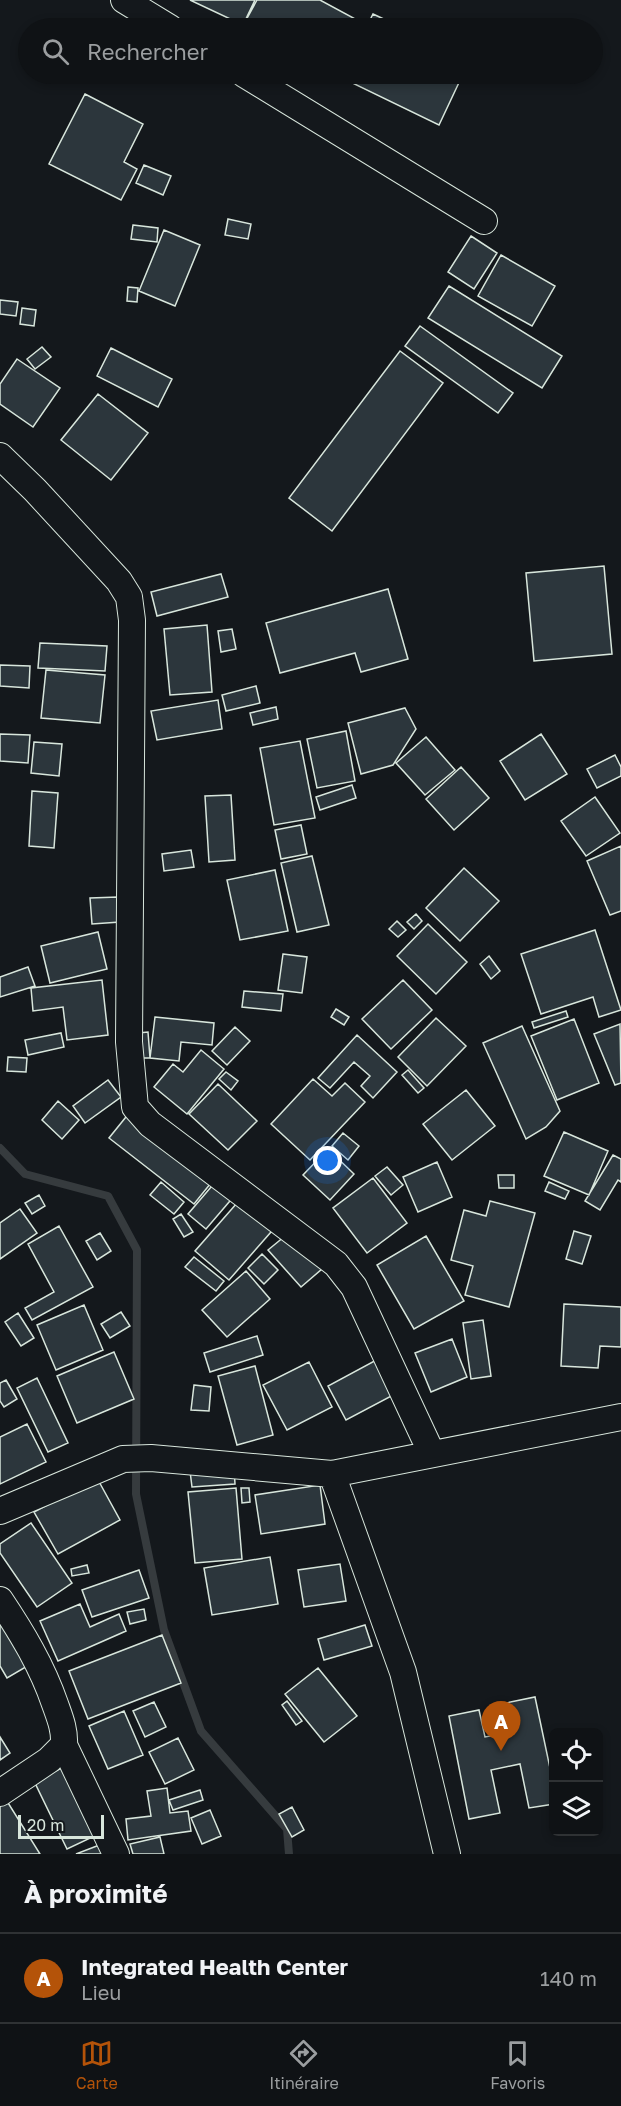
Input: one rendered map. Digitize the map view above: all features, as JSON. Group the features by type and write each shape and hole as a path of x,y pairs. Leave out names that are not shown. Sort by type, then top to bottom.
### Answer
{"street":[{"path":"124,0 154,18"},
{"path":"260,84 484,221"},
{"path":"0,456 119,580 129,597 132,620 129,1042 135,1107 150,1124 336,1264 354,1287 432,1454"},
{"path":"0,1511 123,1459 151,1458 332,1474 621,1417"},
{"path":"332,1474 403,1672 447,1854"},
{"path":"0,1600 30,1647 47,1680 65,1732 64,1745 116,1854"},
{"path":"0,1793 49,1760 64,1745"}],"building":[{"path":"190,0 255,0 246,18 228,18"},
{"path":"257,0 320,0 353,18 247,18"},
{"path":"354,84 458,84 439,125"},
{"path":"85,94 143,124 124,162 137,169 121,200 49,164"},
{"path":"144,165 171,176 163,195 136,183"},
{"path":"228,219 251,224 248,239 225,235"},
{"path":"133,225 158,228 157,242 131,239"},
{"path":"164,230 200,245 175,306 139,291"},
{"path":"471,236 497,253 474,289 448,272"},
{"path":"501,255 555,286 532,326 478,296"},
{"path":"449,286 562,356 542,388 428,318"},
{"path":"128,287 138,288 137,302 127,301"},
{"path":"0,300 18,302 16,316 0,314"},
{"path":"22,308 36,310 34,326 20,324"},
{"path":"420,326 513,393 498,413 405,346"},
{"path":"42,347 51,357 35,369 27,359"},
{"path":"111,348 172,379 158,407 97,376"},
{"path":"400,351 443,383 332,531 289,498"},
{"path":"17,359 60,388 33,427 0,404 0,384"},
{"path":"98,394 148,433 111,480 61,440"},
{"path":"604,566 612,654 534,661 526,573"},
{"path":"221,574 228,597 157,616 151,592"},
{"path":"388,589 408,659 361,672 355,653 280,673 266,623"},
{"path":"207,625 212,692 170,695 164,629"},
{"path":"232,629 236,649 221,652 218,631"},
{"path":"40,643 107,646 105,671 38,668"},
{"path":"0,665 30,666 29,688 0,686"},
{"path":"46,670 105,675 100,723 41,718"},
{"path":"256,686 260,703 226,711 222,695"},
{"path":"218,700 222,729 157,740 151,711"},
{"path":"276,707 278,719 253,725 250,713"},
{"path":"405,708 416,729 393,765 361,774 348,723"},
{"path":"346,731 355,781 317,788 307,739"},
{"path":"0,734 30,735 28,763 0,761"},
{"path":"541,734 567,774 525,800 500,761"},
{"path":"426,737 455,770 425,795 396,763"},
{"path":"300,741 315,818 274,825 260,748"},
{"path":"34,742 62,744 59,776 31,773"},
{"path":"615,755 621,767 621,776 597,788 587,769"},
{"path":"461,767 489,798 454,830 426,799"},
{"path":"352,785 356,798 320,810 316,797"},
{"path":"32,791 58,793 54,848 29,846"},
{"path":"231,795 235,860 209,862 205,796"},
{"path":"595,797 620,833 586,856 561,821"},
{"path":"301,825 307,854 281,859 275,830"},
{"path":"621,846 621,911 610,915 587,861"},
{"path":"191,850 194,867 164,871 162,854"},
{"path":"312,856 329,925 297,932 281,863"},
{"path":"464,868 499,901 460,941 426,908"},
{"path":"275,870 288,931 240,940 227,880"},
{"path":"118,897 120,922 92,924 90,898"},
{"path":"416,914 422,921 414,929 407,922"},
{"path":"397,921 406,930 398,937 389,929"},
{"path":"428,924 467,962 436,994 397,956"},
{"path":"595,930 621,1010 599,1017 593,997 541,1014 521,954"},
{"path":"98,932 107,969 50,983 41,946"},
{"path":"283,954 307,957 302,993 278,990"},
{"path":"489,956 500,971 491,979 480,964"},
{"path":"28,967 35,986 0,997 0,977"},
{"path":"102,980 108,1035 67,1040 63,1007 33,1011 31,988"},
{"path":"403,980 432,1010 391,1049 362,1019"},
{"path":"244,991 283,994 281,1011 242,1007"},
{"path":"336,1009 349,1017 344,1025 331,1017"},
{"path":"566,1011 568,1017 534,1028 532,1022"},
{"path":"155,1017 214,1023 212,1045 181,1042 179,1061 150,1058"},
{"path":"436,1018 466,1046 427,1086 398,1057"},
{"path":"574,1019 599,1083 557,1100 531,1036"},
{"path":"620,1024 621,1083 615,1085 594,1034"},
{"path":"522,1026 560,1111 546,1127 526,1139 483,1043"},
{"path":"235,1027 250,1041 227,1065 212,1051"},
{"path":"148,1032 150,1058 141,1058 138,1033"},
{"path":"61,1033 64,1047 28,1055 25,1040"},
{"path":"357,1035 397,1072 373,1098 361,1086 370,1076 354,1062 330,1088 318,1078"},
{"path":"201,1050 224,1069 187,1114 154,1087 173,1064 183,1072"},
{"path":"8,1057 27,1058 26,1072 7,1071"},
{"path":"408,1070 424,1088 418,1093 402,1075"},
{"path":"226,1072 238,1081 231,1090 219,1079"},
{"path":"313,1079 332,1096 345,1083 365,1102 310,1160 271,1124"},
{"path":"108,1080 121,1097 85,1123 73,1106"},
{"path":"218,1084 257,1121 228,1150 189,1114"},
{"path":"466,1090 495,1126 452,1160 423,1124"},
{"path":"58,1101 79,1120 62,1139 42,1120"},
{"path":"134,1107 219,1173 194,1204 109,1138"},
{"path":"564,1132 608,1151 589,1195 544,1176"},
{"path":"343,1133 359,1146 348,1160 332,1146"},
{"path":"328,1149 354,1174 330,1200 303,1175"},
{"path":"613,1155 621,1159 621,1182 618,1180 600,1210 585,1201"},
{"path":"437,1162 452,1197 418,1212 403,1177"},
{"path":"387,1167 403,1185 391,1195 375,1176"},
{"path":"223,1173 241,1188 206,1229 188,1214"},
{"path":"498,1175 514,1175 514,1188 499,1188"},
{"path":"373,1178 407,1223 367,1253 333,1208"},
{"path":"161,1182 184,1202 174,1214 150,1195"},
{"path":"549,1182 569,1191 565,1199 545,1191"},
{"path":"39,1195 45,1206 32,1214 25,1203"},
{"path":"244,1195 278,1224 229,1280 195,1251"},
{"path":"490,1201 535,1213 509,1307 465,1295 473,1266 451,1260 464,1210 486,1216"},
{"path":"20,1209 37,1233 0,1259 0,1223"},
{"path":"181,1214 193,1232 184,1237 173,1219"},
{"path":"59,1226 93,1287 32,1320 25,1308 54,1292 28,1244"},
{"path":"296,1227 329,1263 301,1287 268,1250"},
{"path":"574,1231 591,1236 582,1264 566,1259"},
{"path":"100,1233 111,1251 97,1260 86,1241"},
{"path":"426,1236 464,1301 414,1329 377,1265"},
{"path":"262,1254 278,1270 264,1284 248,1268"},
{"path":"194,1257 224,1281 216,1291 185,1267"},
{"path":"246,1271 270,1299 227,1337 202,1310"},
{"path":"564,1304 621,1307 621,1347 600,1346 598,1368 561,1366"},
{"path":"84,1305 103,1350 56,1370 37,1325"},
{"path":"121,1312 130,1326 110,1338 101,1324"},
{"path":"18,1313 34,1338 21,1346 5,1322"},
{"path":"483,1320 491,1376 471,1379 463,1323"},
{"path":"257,1336 263,1355 210,1372 204,1353"},
{"path":"452,1339 467,1377 431,1392 415,1353"},
{"path":"114,1352 134,1399 77,1423 57,1376"},
{"path":"380,1358 399,1392 346,1420 328,1386"},
{"path":"309,1362 332,1407 287,1430 263,1385"},
{"path":"255,1366 273,1435 237,1445 218,1376"},
{"path":"37,1378 68,1443 48,1452 17,1388"},
{"path":"6,1380 17,1399 4,1407 0,1401 0,1383"},
{"path":"194,1385 211,1387 209,1411 191,1410"},
{"path":"27,1424 46,1462 0,1484 0,1437"},
{"path":"234,1468 235,1484 192,1487 190,1471"},
{"path":"97,1478 120,1520 58,1554 34,1512"},
{"path":"320,1485 325,1524 261,1534 255,1495"},
{"path":"236,1488 242,1559 195,1563 188,1492"},
{"path":"241,1488 249,1488 250,1502 242,1503"},
{"path":"31,1523 72,1583 37,1607 0,1553 0,1544"},
{"path":"270,1557 278,1604 212,1615 204,1568"},
{"path":"340,1564 346,1601 304,1607 298,1570"},
{"path":"87,1565 89,1573 72,1576 71,1569"},
{"path":"139,1570 149,1598 92,1617 82,1590"},
{"path":"0,1600 36,1661 7,1678 0,1666"},
{"path":"80,1604 90,1627 119,1614 126,1631 58,1661 40,1621"},
{"path":"144,1609 146,1620 130,1624 127,1612"},
{"path":"365,1625 372,1646 324,1660 318,1639"},
{"path":"162,1635 181,1683 88,1719 69,1671"},
{"path":"318,1668 357,1716 324,1742 285,1694"},
{"path":"535,1697 549,1763 549,1805 529,1808 520,1764 491,1770 500,1813 469,1819 449,1716 479,1710 485,1737 512,1732 506,1703"},
{"path":"287,1701 302,1721 296,1725 282,1705"},
{"path":"154,1702 166,1727 145,1737 133,1711"},
{"path":"124,1711 143,1755 108,1769 89,1726"},
{"path":"0,1737 10,1753 0,1760"},
{"path":"178,1738 194,1770 165,1784 149,1752"},
{"path":"68,1765 101,1833 67,1849 34,1781"},
{"path":"167,1788 170,1813 188,1811 191,1831 128,1840 126,1819 151,1816 147,1791"},
{"path":"0,1790 40,1854 0,1854"},
{"path":"200,1790 203,1800 173,1810 169,1800"},
{"path":"292,1807 304,1830 292,1837 279,1814"},
{"path":"210,1810 221,1836 202,1844 191,1818"},
{"path":"160,1837 164,1854 133,1854 130,1844"},
{"path":"102,1844 106,1854 76,1854"}],"waterway":[{"path":"0,1148 25,1174 108,1196 137,1250 136,1494 164,1630 201,1731 287,1829 289,1854"}],"place":[{"name":"Integrated Health Center","path":"501,1751"}]}
